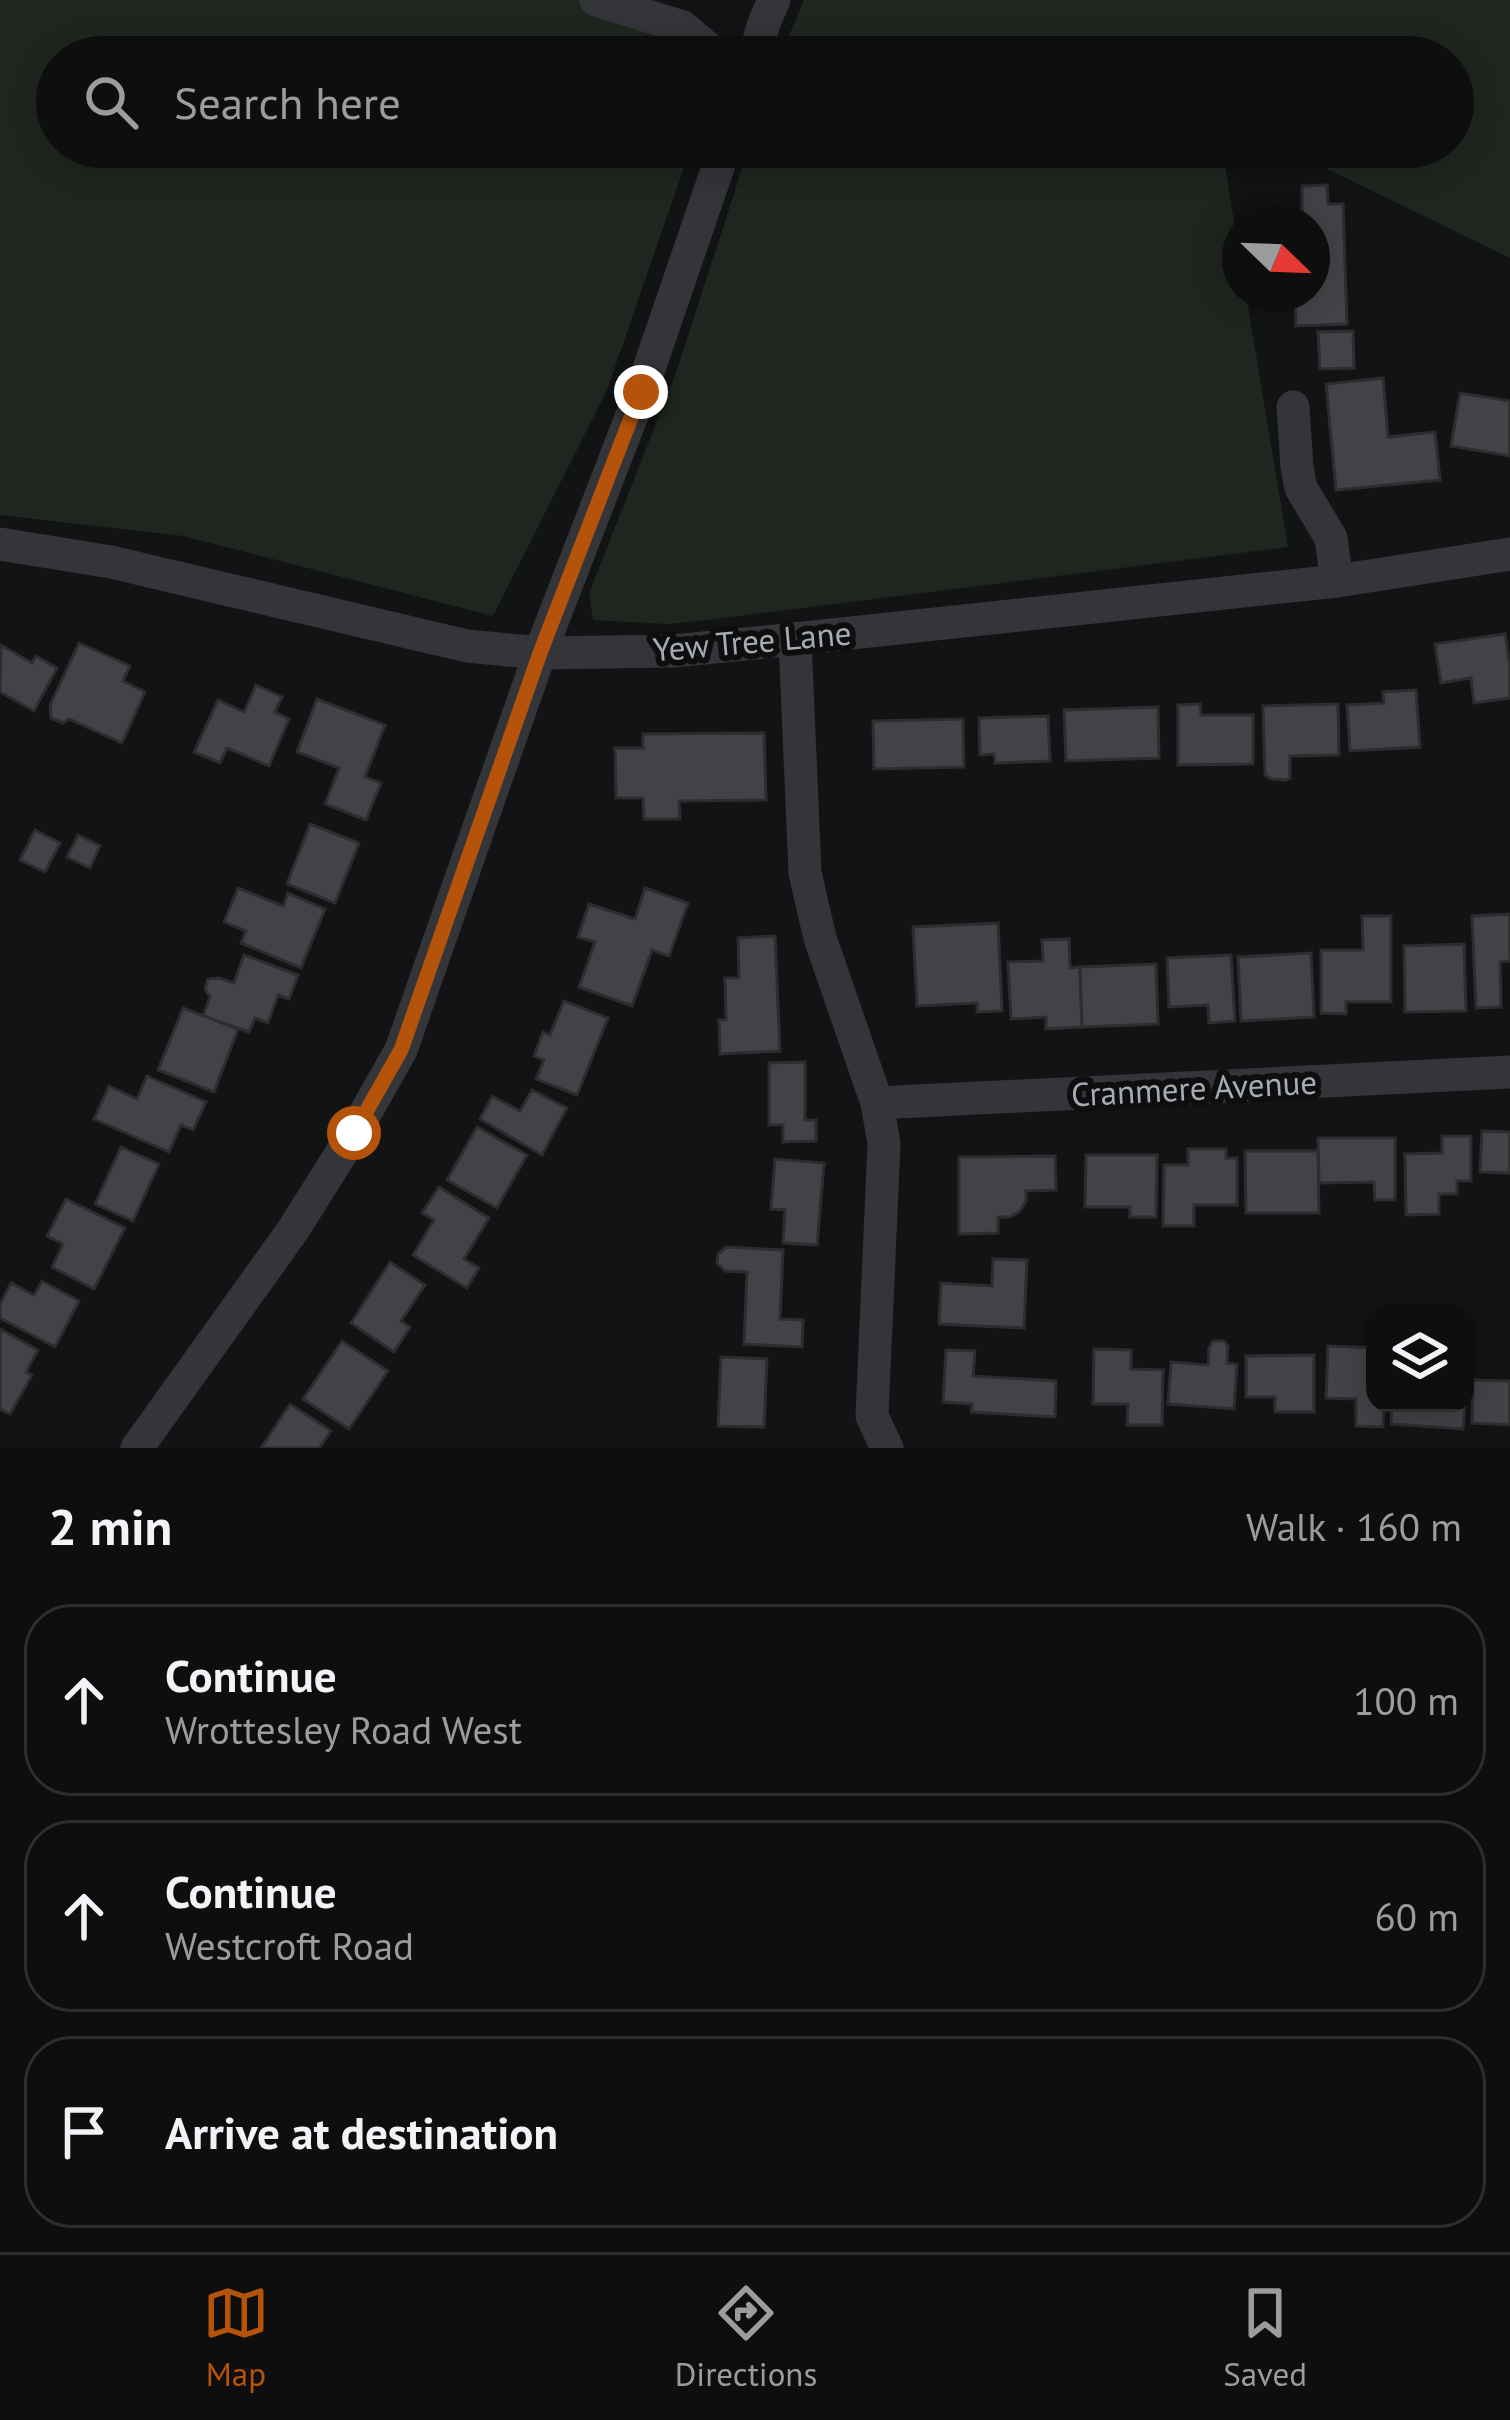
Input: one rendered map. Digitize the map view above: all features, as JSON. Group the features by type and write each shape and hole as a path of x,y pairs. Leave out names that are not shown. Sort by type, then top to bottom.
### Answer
{"street":[{"path":"596,0 683,26 694,36"},
{"path":"760,36 774,0"},
{"path":"137,1448 293,1230 401,1050 718,168"},
{"path":"1293,407 1301,488 1330,538 1337,581"},
{"name":"Yew Tree Lane","path":"0,544 111,562 466,646 540,653 673,651 795,639 1337,581 1510,554"},
{"path":"795,639 805,873 820,938 878,1103 884,1143 872,1416 887,1448"},
{"name":"Cranmere Avenue","path":"878,1103 1510,1072"}],"shaded area":[{"path":"0,0 604,0 719,36 36,36 36,168 684,168 607,390 493,616 183,536 0,515"},
{"path":"804,0 1510,0 1510,258 1325,168 1474,168 1474,36 789,36"},
{"path":"742,168 1225,168 1231,204 1222,204 1222,312 1249,312 1288,547 667,624 593,620 589,593 676,373"}],"building":[{"path":"1327,185 1328,204 1302,204 1302,186"},
{"path":"1330,204 1343,204 1347,324 1296,326 1296,312 1330,312"},
{"path":"1353,331 1354,368 1320,369 1318,332"},
{"path":"1383,378 1388,437 1435,432 1440,480 1336,490 1326,384"},
{"path":"1460,393 1510,401 1510,456 1451,446"},
{"path":"1505,634 1510,698 1474,703 1471,678 1441,683 1435,644"},
{"path":"79,643 130,666 123,681 145,692 122,743 69,719 63,723 51,718 50,705"},
{"path":"1,645 32,663 36,656 57,668 34,711 0,692"},
{"path":"256,685 282,697 275,712 289,719 269,766 227,748 220,763 194,752 218,700 244,712"},
{"path":"1416,690 1420,747 1350,751 1347,705 1384,703 1383,692"},
{"path":"317,699 385,725 365,777 381,783 366,820 325,804 339,768 297,752"},
{"path":"1200,704 1201,715 1253,715 1253,764 1178,765 1178,705"},
{"path":"1338,704 1339,755 1290,756 1290,778 1265,775 1263,706"},
{"path":"1158,707 1159,758 1066,761 1064,710"},
{"path":"1048,716 1050,761 995,763 994,754 980,755 979,718"},
{"path":"963,719 964,767 874,769 873,721"},
{"path":"764,733 766,800 679,801 680,819 644,819 643,798 616,798 615,748 643,748 643,734"},
{"path":"310,824 359,843 335,903 287,884"},
{"path":"35,830 60,843 45,872 20,860"},
{"path":"78,835 100,846 90,868 67,857"},
{"path":"238,888 283,906 288,893 325,909 301,968 241,943 246,931 224,922"},
{"path":"645,888 688,903 669,956 652,950 632,1006 579,987 595,942 578,937 589,904 635,919"},
{"path":"1510,914 1510,961 1500,962 1501,1007 1476,1008 1472,916"},
{"path":"1362,916 1391,916 1391,1002 1346,1002 1346,1014 1321,1013 1321,950 1363,950"},
{"path":"998,923 1002,1011 977,1012 977,1003 917,1006 913,927"},
{"path":"775,936 780,1051 720,1054 719,1020 726,1020 725,978 739,978 738,938"},
{"path":"1069,939 1070,968 1080,967 1082,1027 1046,1029 1046,1017 1011,1019 1008,962 1043,961 1042,940"},
{"path":"1464,944 1466,1011 1405,1012 1404,946"},
{"path":"1311,953 1314,1017 1241,1021 1238,957"},
{"path":"244,955 298,975 289,999 278,995 268,1023 255,1018 249,1032 203,1016 210,997 205,989 208,979 234,983"},
{"path":"1231,955 1235,1021 1209,1023 1208,1005 1169,1007 1167,958"},
{"path":"1156,964 1158,1024 1082,1027 1080,967"},
{"path":"564,1001 608,1018 577,1095 536,1079 544,1060 534,1056 543,1032 550,1035"},
{"path":"183,1008 238,1029 214,1092 158,1070"},
{"path":"805,1062 805,1120 816,1120 816,1141 783,1142 783,1125 769,1125 769,1063"},
{"path":"147,1076 206,1102 193,1130 181,1125 169,1152 94,1119 109,1086 137,1099"},
{"path":"532,1090 567,1108 542,1155 480,1119 492,1096 520,1111"},
{"path":"477,1127 527,1155 497,1208 447,1180"},
{"path":"1482,1131 1510,1132 1510,1173 1480,1172"},
{"path":"1442,1136 1471,1136 1471,1181 1457,1181 1457,1194 1439,1194 1439,1214 1406,1215 1405,1154 1442,1153"},
{"path":"1318,1138 1395,1138 1395,1200 1375,1200 1374,1182 1319,1183"},
{"path":"121,1147 159,1164 133,1221 95,1204"},
{"path":"1188,1149 1226,1149 1226,1158 1237,1158 1237,1205 1194,1205 1194,1226 1163,1226 1164,1165 1188,1165"},
{"path":"1245,1151 1318,1151 1319,1213 1246,1213"},
{"path":"1086,1155 1157,1155 1156,1217 1130,1217 1130,1207 1085,1207"},
{"path":"1055,1156 1056,1190 1026,1191 1019,1212 998,1217 998,1233 959,1234 959,1157"},
{"path":"775,1159 824,1163 817,1245 783,1243 785,1210 771,1209"},
{"path":"439,1187 489,1218 464,1259 479,1268 467,1288 413,1255 434,1220 422,1213"},
{"path":"66,1199 125,1228 94,1289 52,1267 63,1244 47,1236"},
{"path":"726,1247 783,1250 780,1319 803,1320 802,1347 744,1344 747,1272 725,1271 717,1263"},
{"path":"993,1259 1027,1260 1024,1328 939,1324 941,1283 992,1286"},
{"path":"390,1262 425,1285 401,1321 410,1327 394,1352 351,1323"},
{"path":"42,1281 79,1301 55,1347 0,1318 0,1304 11,1283 34,1295"},
{"path":"0,1329 38,1350 26,1372 32,1375 10,1414 0,1409"},
{"path":"342,1341 388,1371 349,1429 303,1399"},
{"path":"1213,1341 1224,1341 1227,1363 1237,1364 1234,1409 1168,1404 1171,1362 1208,1365"},
{"path":"1328,1346 1366,1348 1366,1412 1384,1412 1383,1427 1356,1426 1356,1399 1326,1398"},
{"path":"1094,1349 1131,1350 1131,1369 1163,1370 1162,1425 1127,1425 1128,1404 1093,1404"},
{"path":"946,1350 975,1351 973,1376 1056,1381 1055,1417 971,1412 972,1404 943,1402"},
{"path":"1314,1355 1314,1412 1275,1412 1275,1397 1246,1397 1246,1356"},
{"path":"721,1357 767,1359 764,1427 718,1426"},
{"path":"1474,1380 1510,1381 1510,1425 1472,1423"},
{"path":"290,1404 331,1431 319,1448 261,1448"},
{"path":"1392,1412 1464,1412 1463,1429 1391,1424"}],"route":[{"path":"354,1133 401,1050 540,653 641,392"}]}
